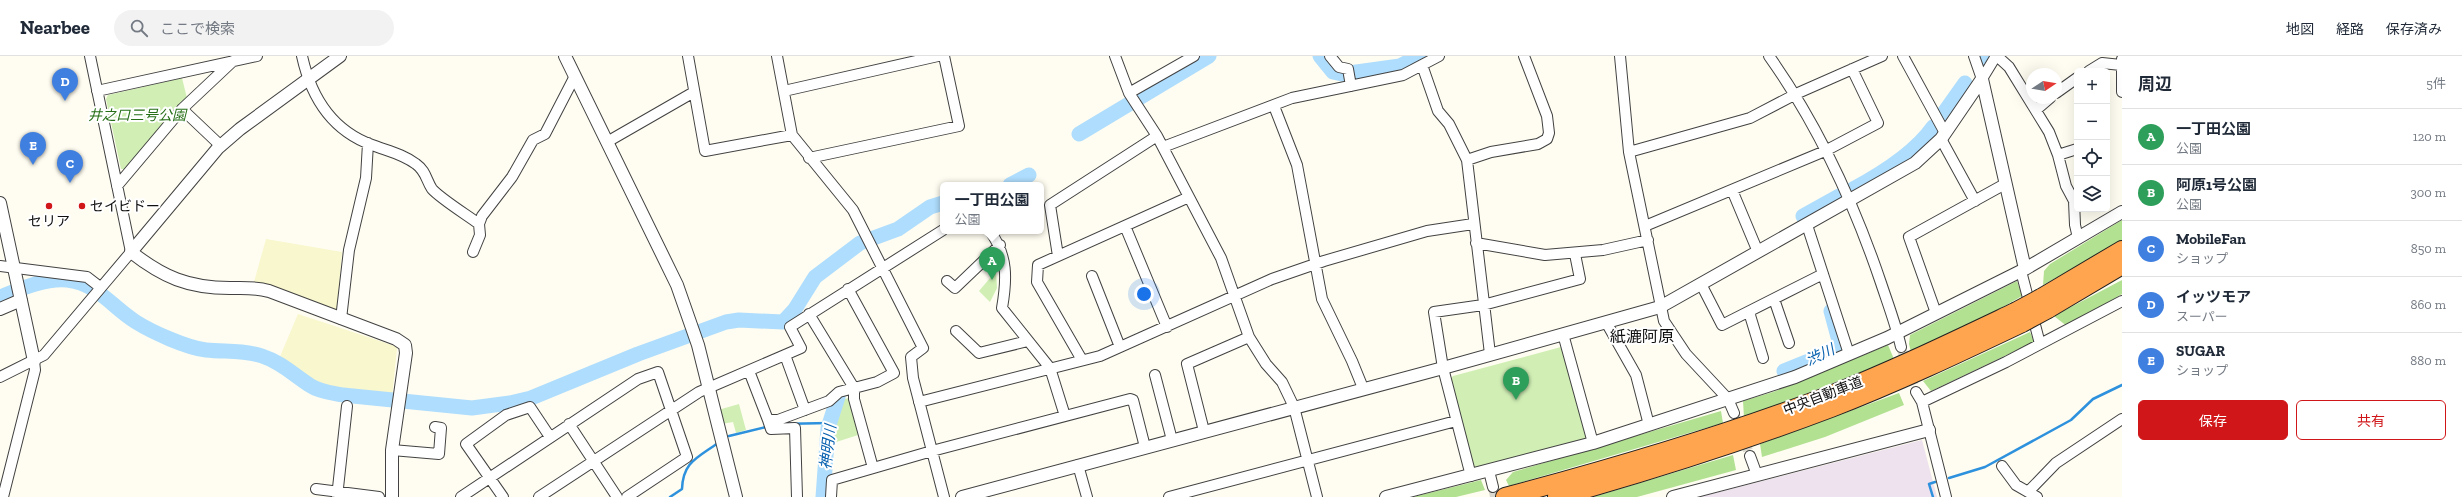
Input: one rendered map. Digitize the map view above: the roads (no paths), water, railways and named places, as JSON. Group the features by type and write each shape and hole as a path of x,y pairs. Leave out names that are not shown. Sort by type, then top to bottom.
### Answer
{"highway":[{"name":"中央自動車道","path":"2044,303 2122,250"},
{"name":"中央自動車道","path":"1557,497 1719,448 1832,408 1931,366 2044,303 2122,265"},
{"name":"中央自動車道","path":"1499,492 1618,466 1714,436 1828,395 2018,317"}],"street":[{"path":"90,56 131,252 152,269 186,284 199,286 258,288 396,339 405,345 406,353 392,450 392,497"},
{"path":"97,91 257,56"},
{"path":"302,56 307,80 331,118 345,132 368,143 404,156 418,165 426,173 432,189 479,224"},
{"path":"0,376 34,361 50,349 221,146 340,56"},
{"path":"565,56 677,285 698,345 736,497"},
{"path":"688,56 705,151 792,135"},
{"path":"777,56 792,135 808,158 853,210 866,240 883,268 920,340 923,348 911,357 913,378 944,497"},
{"path":"784,91 938,56"},
{"path":"808,158 959,126 944,56"},
{"path":"1115,56 1132,97 1157,136 1221,258 1249,337 1266,364 1282,382 1294,406 1317,497"},
{"path":"1132,97 1194,56"},
{"path":"1163,147 1292,98 1403,75 1439,56"},
{"path":"1620,56 1628,152 1648,240 1660,307 1664,321 1686,354 1728,400 1734,413"},
{"path":"1769,56 1796,94 1864,231 1898,332 1901,347"},
{"path":"1628,152 1750,118 1796,94 1881,56"},
{"path":"1903,56 1975,201"},
{"path":"1974,56 1982,79 2040,344"},
{"path":"962,497 1294,406 1443,368 1660,307 1915,163 1943,136 1996,56 2009,67 2049,132 2058,155 2066,186 2074,201 2074,224 2078,238"},
{"path":"1333,57 1340,66 1348,69 1351,85"},
{"path":"1467,160 1491,152 1538,144 1547,139 1549,133 1547,116 1526,57"},
{"path":"117,186 182,109 233,61"},
{"path":"2094,68 2102,63 2122,62 2122,92"},
{"path":"1422,65 1438,111 1449,124 1467,160 1473,224 1490,354"},
{"path":"1645,226 1825,151 1878,123 1852,69"},
{"path":"473,252 480,235 479,224 482,216 512,177 533,140 545,134 575,76"},
{"path":"2062,89 2074,80"},
{"path":"607,142 694,92"},
{"path":"2036,110 2043,104"},
{"path":"1274,106 1297,165 1322,299 1352,361 1362,388"},
{"path":"182,109 221,146"},
{"path":"1058,256 1050,205 1157,136"},
{"path":"340,319 349,250 366,178 368,143"},
{"path":"2058,155 2074,150"},
{"path":"1936,313 1909,237 2005,184"},
{"path":"1732,190 1758,252"},
{"path":"1082,360 1037,282 1038,265 1189,197"},
{"path":"0,203 18,283 35,370 3,497"},
{"path":"1386,497 1593,443 1795,377 1898,332 2023,270 2122,212"},
{"path":"919,402 1100,356 1234,296 1315,264 1427,231 1473,224"},
{"path":"1807,225 1850,354"},
{"path":"1124,226 1167,327"},
{"path":"539,497 699,392 801,348 790,327 940,232"},
{"path":"992,234 1000,245 1007,280 1002,308 1050,368 1065,416"},
{"path":"1476,243 1544,256 1575,254 1648,240"},
{"path":"947,281 955,288 1000,245"},
{"path":"1471,476 1443,368 1434,312 1483,305 1580,279 1575,254"},
{"path":"0,266 87,277 100,288"},
{"path":"1701,284 1722,325 1823,274"},
{"path":"1092,276 1120,347"},
{"path":"768,420 778,420 805,410 829,401 839,392 877,382 894,373 848,289"},
{"path":"0,309 20,298"},
{"path":"1774,299 1789,343"},
{"path":"1922,402 2040,344 2122,301"},
{"path":"1749,312 1763,358"},
{"path":"809,314 854,388 854,399 873,468"},
{"path":"1606,322 1636,375 1649,425"},
{"path":"956,331 979,353 1028,341"},
{"path":"1563,334 1593,443"},
{"path":"1204,431 1186,364 1249,337"},
{"path":"785,355 805,410"},
{"path":"749,371 771,429 796,428 797,497"},
{"path":"461,497 488,477 638,379 658,372 687,457 627,497"},
{"path":"1155,375 1172,440"},
{"path":"1916,392 1922,402 1946,497"},
{"path":"831,497 832,480 932,451 1065,416 1133,400 1145,447"},
{"path":"338,494 347,406"},
{"path":"503,497 466,444 506,415 530,407 550,437"},
{"path":"2002,466 2016,485 2032,495 2056,463 2122,419"},
{"path":"1169,497 1456,421"},
{"path":"569,424 617,497"},
{"path":"392,450 439,454 441,428 435,427"},
{"path":"1673,497 1930,430"},
{"path":"1750,456 1757,475"},
{"path":"1078,465 1087,497"},
{"path":"1489,471 1499,492"},
{"path":"316,489 338,494 379,497"}],"waterway":[{"path":"1079,134 1209,56"},
{"path":"1320,56 1333,72 1342,74 1400,66 1419,56"},
{"name":"渋川","path":"1984,62 1988,56"},
{"name":"渋川","path":"1943,114 1965,83"},
{"name":"渋川","path":"1853,189 1875,177 1907,155 1933,127"},
{"name":"神明川","path":"1016,182 1029,175"},
{"name":"渋川","path":"1804,218 1803,216 1839,196"},
{"path":"0,297 41,282 59,280 78,282 104,296 127,316 160,335 198,349 241,352 262,356 275,362 311,386 322,391 343,395 472,408 510,403 531,398 638,354 726,322 739,320 783,322 795,309 815,277 860,243 898,229 930,207 940,204"},
{"name":"渋川","path":"1784,371 1841,348 1831,311"},
{"path":"1949,478 1985,467 2071,420 2093,399 2122,385"},
{"name":"神明川","path":"823,497 828,428 838,397"},
{"path":"780,424 829,423"},
{"path":"729,436 766,427"},
{"path":"670,497 682,489 685,473 692,462 718,443"},
{"path":"1933,497 1929,484 1935,482"}],"tunnel":[{"path":"1901,347 1916,392"},
{"path":"1734,413 1750,456"},
{"path":"1493,487 1495,497"}],"place":[{"name":"イッツモア","path":"65,101"},
{"name":"SUGAR","path":"33,165"},
{"name":"MobileFan","path":"70,183"},
{"name":"セリア","path":"49,206"},
{"name":"セイビドー","path":"82,206"},
{"name":"一丁田公園","path":"992,280"},
{"name":"阿原1号公園","path":"1516,400"}],"district":[{"name":"紙漉阿原","path":"1642,336"}],"park label":[{"name":"井之口三号公園","path":"137,115"}]}
